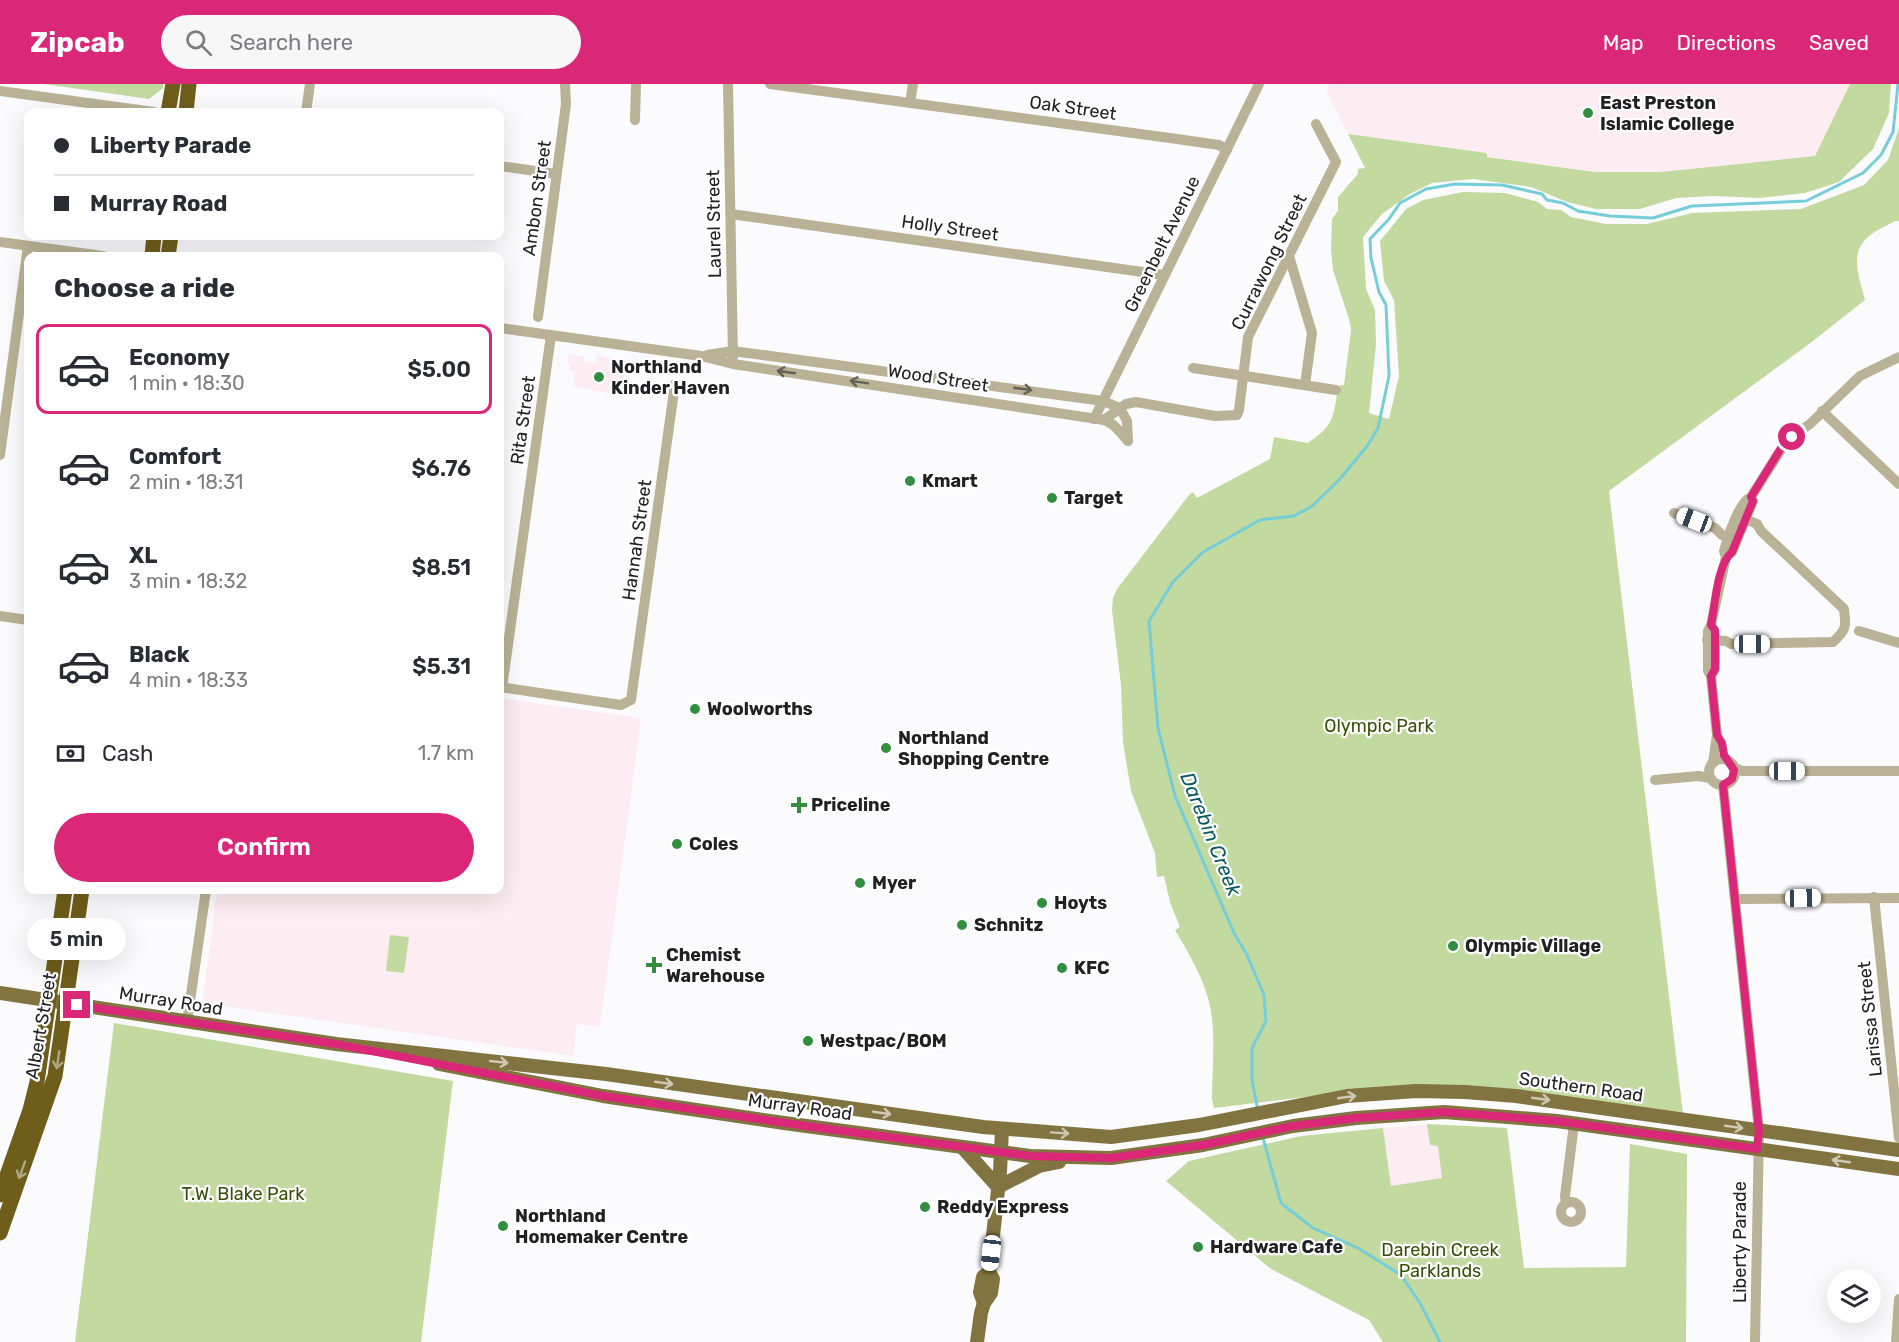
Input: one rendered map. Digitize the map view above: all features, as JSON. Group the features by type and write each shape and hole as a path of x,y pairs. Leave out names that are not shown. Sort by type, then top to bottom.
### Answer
{"highway":[{"path":"169,108 173,84"},
{"path":"186,108 189,84"},
{"name":"Albert Street","path":"0,1233 36,1112 37,1082 64,894"},
{"name":"Albert Street","path":"0,1195 36,1112 55,1076 80,894"}],"main road":[{"name":"Murray Road","path":"0,993 336,1044 606,1074 1002,1130 1111,1137 1199,1125 1258,1113"},
{"name":"Murray Road","path":"336,1044 603,1096 1001,1152 1111,1158 1203,1145 1261,1133"},
{"path":"603,1096 606,1074"},
{"name":"Southern Road","path":"1258,1113 1347,1096 1416,1091 1465,1092 1516,1096 1899,1150"},
{"name":"Southern Road","path":"1261,1133 1293,1126 1356,1118 1444,1112 1574,1124 1899,1169"},
{"path":"1199,1125 1203,1145"},
{"path":"977,1342 984,1303 991,1293 993,1279 989,1272 1002,1130"},
{"path":"963,1148 998,1186"},
{"path":"998,1186 1040,1166 1079,1157"}],"street":[{"path":"307,108 310,84"},
{"name":"Ambon Street","path":"538,317 566,104 565,84"},
{"path":"635,120 636,84"},
{"name":"Laurel Street","path":"728,84 733,364"},
{"name":"Oak Street","path":"770,84 1219,145 1227,150"},
{"path":"910,103 913,84"},
{"name":"Greenbelt Avenue","path":"1099,420 1103,401 1258,84"},
{"path":"0,91 125,108"},
{"name":"Currawong Street","path":"1230,417 1237,415 1239,410 1248,337 1336,162 1316,124"},
{"path":"504,167 556,174"},
{"name":"Holly Street","path":"730,214 1164,275"},
{"path":"0,243 73,252"},
{"path":"27,252 28,246"},
{"path":"1289,256 1312,333 1305,385"},
{"path":"0,455 24,276"},
{"name":"Wood Street","path":"504,329 701,356 733,364 1099,420"},
{"name":"Rita Street","path":"504,667 551,335"},
{"name":"Wood Street","path":"701,356 733,351 1103,401 1120,408 1136,402 1230,417"},
{"path":"1737,531 1744,502 1751,497 1783,445 1860,376 1899,357"},
{"path":"1193,368 1336,390"},
{"name":"Hannah Street","path":"504,688 621,705 631,700 675,384"},
{"path":"1047,393 1046,402 1055,413"},
{"path":"1120,408 1127,421 1128,441 1120,434 1117,426 1099,420 1120,408"},
{"path":"1822,411 1899,484"},
{"path":"1717,735 1734,768 1729,783 1723,785 1714,782 1711,770 1717,735 1711,676 1708,671 1711,645 1708,631 1726,557 1724,550 1753,501 1751,497"},
{"path":"1674,513 1715,528 1737,531 1757,524 1761,531 1844,609 1846,626 1842,634 1833,642 1731,644 1726,641 1711,645"},
{"path":"0,616 24,619"},
{"path":"1859,631 1899,643"},
{"path":"1655,780 1698,776 1711,770 1719,760 1734,768 1899,771"},
{"name":"Liberty Parade","path":"1723,785 1759,1131 1755,1342"},
{"path":"187,1022 205,894"},
{"name":"Larissa Street","path":"1874,897 1899,1138"},
{"path":"1735,899 1899,898"},
{"path":"1887,1020 1899,1019"},
{"path":"1566,1203 1565,1195 1574,1124"},
{"path":"1896,1342 1899,1306"}],"shaded area":[{"name":"East Preston Islamic College","path":"1330,84 1855,84 1815,156 1661,172 1595,172 1486,157 1487,153 1348,134 1326,91"},
{"name":"Northland Kinder Haven","path":"569,354 584,356 583,362 596,363 597,356 626,359 626,373 621,382 618,381 612,394 573,386 575,372 569,370 570,365 567,364"},
{"path":"504,699 640,718 600,1027 577,1024 573,1056 207,1004 203,999 216,894 504,894"},
{"path":"1427,1124 1430,1144 1438,1146 1443,1178 1391,1187 1383,1128"}],"green space":[{"path":"44,84 163,84 163,88 149,99"},
{"name":"Olympic Park","path":"1850,84 1891,84 1889,113 1873,149 1839,182 1805,193 1760,198 1713,196 1676,198 1640,209 1596,209 1567,202 1531,187 1473,179 1432,183 1410,194 1382,214 1363,237 1366,289 1375,310 1376,344 1369,413 1389,419 1399,376 1394,300 1384,281 1380,241 1406,209 1423,200 1463,192 1505,193 1538,202 1547,209 1561,210 1571,217 1606,224 1647,224 1692,213 1801,209 1864,185 1888,160 1899,128 1899,221 1870,235 1858,252 1857,268 1865,300 1609,491 1683,1114 1500,1089 1337,1093 1214,1108 1212,1099 1213,1028 1210,1006 1195,966 1175,930 1180,927 1170,902 1164,876 1157,877 1155,853 1131,791 1123,742 1121,685 1112,610 1113,598 1117,589 1189,495 1193,492 1197,498 1270,459 1274,437 1308,443 1330,423 1340,385 1344,385 1351,330 1333,270 1332,219 1338,211 1338,197 1358,174 1358,169 1365,168 1348,134 1487,153 1487,157 1595,172 1661,172 1815,156"},
{"path":"390,935 409,937 404,973 386,971"},
{"name":"T.W. Blake Park","path":"114,1023 453,1081 421,1342 75,1342"},
{"name":"Darebin Creek Parklands","path":"1427,1124 1507,1128 1524,1268 1626,1267 1630,1144 1687,1154 1686,1342 1383,1342 1369,1320 1271,1269 1166,1181 1189,1161 1301,1136 1383,1128 1391,1186 1442,1178 1438,1146 1430,1145"}],"waterway":[{"name":"Darebin Creek","path":"1258,1111 1252,1080 1252,1048 1266,1021 1264,995 1247,955 1234,933 1175,796 1158,728 1149,621 1173,582 1203,552 1260,520 1294,516 1311,507 1339,480 1368,445 1378,428 1389,376 1386,305 1379,292 1371,258 1370,239 1400,203 1426,189 1455,184 1502,185 1542,194 1547,200 1563,203 1578,211 1610,216 1653,218 1692,206 1806,201 1863,173 1881,155 1893,132 1898,84"},
{"name":"Darebin Creek","path":"1263,1138 1281,1203 1313,1228 1358,1248 1401,1275 1420,1303 1440,1342"}],"place":[{"name":"East Preston Islamic College","path":"1588,113"},
{"name":"Northland Kinder Haven","path":"599,377"},
{"name":"Kmart","path":"910,481"},
{"name":"Target","path":"1052,498"},
{"name":"Woolworths","path":"695,709"},
{"name":"Northland Shopping Centre","path":"886,748"},
{"name":"Priceline","path":"799,805"},
{"name":"Coles","path":"677,844"},
{"name":"Myer","path":"860,883"},
{"name":"Hoyts","path":"1042,903"},
{"name":"Schnitz","path":"962,925"},
{"name":"Olympic Village","path":"1453,946"},
{"name":"Chemist Warehouse","path":"654,965"},
{"name":"KFC","path":"1062,968"},
{"name":"Westpac/BOM","path":"808,1041"},
{"name":"Reddy Express","path":"925,1207"},
{"name":"Northland Homemaker Centre","path":"503,1226"},
{"name":"Hardware Cafe","path":"1198,1247"}],"route":[{"path":"77,1005 336,1044 603,1096 1030,1156 1111,1158 1203,1145 1293,1126 1419,1112 1557,1121 1757,1149 1759,1131 1723,785 1732,779 1734,770 1724,755 1722,743 1717,735 1711,676 1715,669 1715,630 1711,625 1726,557 1732,552 1753,501 1751,497 1783,445 1792,437"}]}
